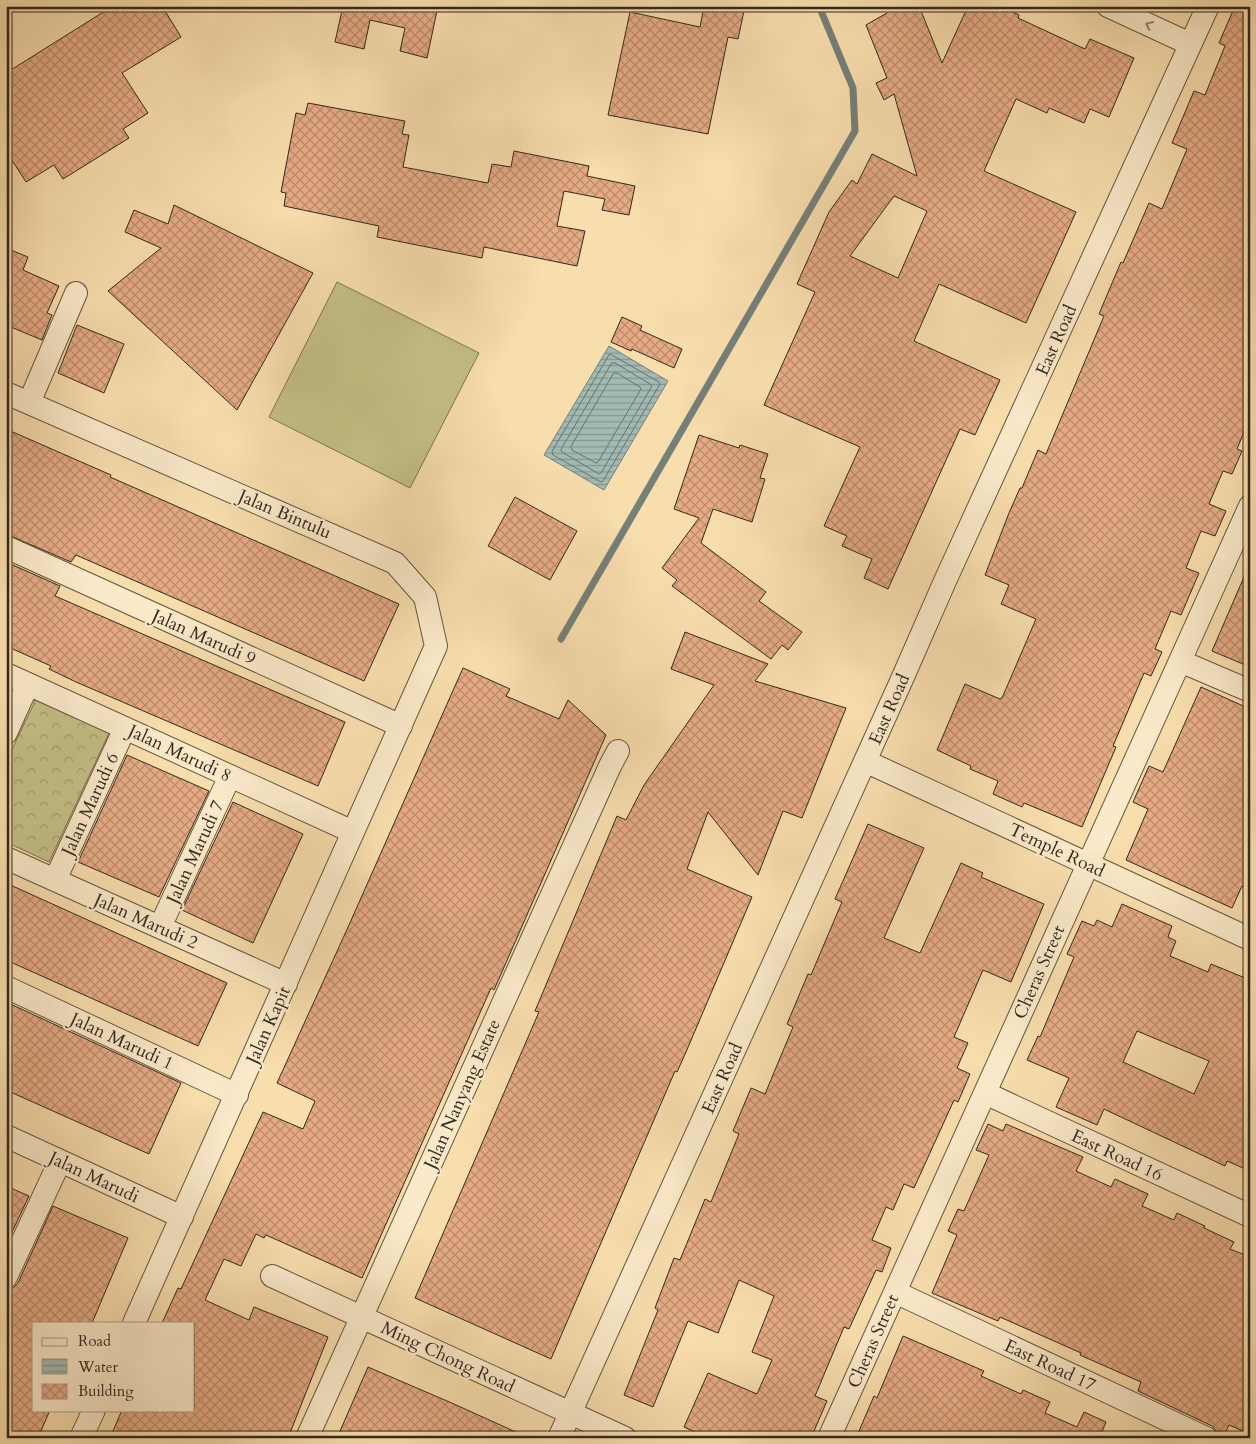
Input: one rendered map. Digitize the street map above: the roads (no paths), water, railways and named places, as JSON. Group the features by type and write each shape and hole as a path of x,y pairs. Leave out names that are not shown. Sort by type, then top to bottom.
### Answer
{"street":[{"path":"1108,6 1190,44"},
{"name":"East Road","path":"559,1438 945,580 1208,6"},
{"path":"29,403 76,293"},
{"name":"Jalan Bintulu","path":"6,393 395,562 425,597 436,646 401,726"},
{"name":"Cheras Street","path":"829,1438 1250,506"},
{"name":"Jalan Marudi 9","path":"6,548 401,726"},
{"path":"1180,660 1250,691"},
{"name":"Jalan Marudi 8","path":"6,674 354,832"},
{"path":"6,733 28,684"},
{"name":"Jalan Kapit","path":"134,1322 401,726"},
{"name":"Jalan Marudi 6","path":"55,880 125,728"},
{"name":"Jalan Nanyang Estate","path":"307,1438 618,751"},
{"name":"Temple Road","path":"865,761 1250,938"},
{"name":"Jalan Marudi 7","path":"160,927 230,776"},
{"name":"Jalan Marudi 2","path":"6,858 286,984"},
{"name":"Jalan Marudi 1","path":"6,987 237,1095"},
{"name":"East Road 16","path":"985,1093 1250,1216"},
{"name":"Jalan Marudi","path":"6,1136 182,1217"},
{"path":"6,1277 60,1161"},
{"name":"Ming Chong Road","path":"272,1276 625,1438"},
{"name":"East Road 17","path":"895,1292 1206,1438"},
{"path":"81,1438 93,1412"}],"water":[{"path":"609,346 668,381 604,490 544,455"}],"waterway":[{"path":"561,639 855,131 853,88 819,6"}]}
